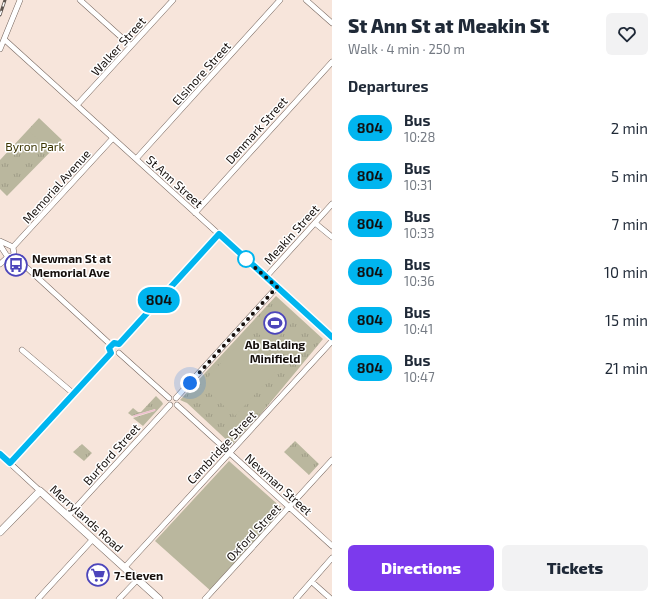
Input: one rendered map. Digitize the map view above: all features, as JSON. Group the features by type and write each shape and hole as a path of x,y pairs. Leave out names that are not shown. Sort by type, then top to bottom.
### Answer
{"main road":[{"name":"Merrylands Road","path":"40,491 159,599"},
{"path":"0,532 40,491"}],"street":[{"path":"0,49 5,40 20,0"},
{"path":"80,0 131,46"},
{"name":"Walker Street","path":"77,105 173,0"},
{"name":"Elsinore Street","path":"136,159 280,0"},
{"path":"306,0 332,23"},
{"name":"St Ann Street","path":"5,40 332,337"},
{"name":"Denmark Street","path":"195,213 332,62"},
{"name":"Memorial Avenue","path":"7,254 5,248 12,247 113,138"},
{"name":"Meakin Street","path":"266,277 332,204"},
{"path":"315,223 332,237"},
{"path":"119,344 219,234"},
{"path":"0,241 15,250 0,258"},
{"path":"0,245 7,254 111,345"},
{"path":"0,264 7,254"},
{"path":"111,353 119,353 169,398 176,398 277,287"},
{"name":"Cambridge Street","path":"125,567 332,341"},
{"path":"111,345 114,343 119,344"},
{"path":"119,344 121,348 119,353"},
{"path":"111,345 109,348 111,353"},
{"path":"22,350 74,394"},
{"path":"10,463 111,353"},
{"path":"169,398 168,402 170,405 176,405 178,402 176,398"},
{"name":"Burford Street","path":"68,516 170,405"},
{"name":"Newman Street","path":"176,405 332,546"},
{"name":"Merrylands Road","path":"0,454 40,491"},
{"name":"Oxford Street","path":"205,599 332,460"},
{"path":"38,599 93,539"},
{"path":"296,599 332,558"},
{"path":"119,599 138,579"},
{"path":"312,582 331,599"}],"green space":[{"name":"Byron Park","path":"39,118 62,140 7,196 0,189 0,160"},
{"path":"41,121 61,140 50,151 30,132"},
{"path":"276,296 323,339 260,415 232,445 187,403 180,400"},
{"name":"Ab Balding Minifield","path":"278,300 297,317 271,345 252,328"},
{"path":"249,332 283,364 235,416 201,385"},
{"path":"156,396 163,404 143,426 133,418 155,411 155,409 132,416 128,413 133,408 138,412 141,412"},
{"path":"295,441 319,464 309,475 284,452"},
{"path":"82,444 92,453 84,461 73,452"},
{"path":"229,461 283,509 212,592 155,541"}],"waterway":[{"path":"134,416 155,410"}],"railway":[{"path":"0,15 5,0"}],"bus line":[{"name":"804","path":"0,454 10,463 111,353 109,348 111,345 114,343 119,344 219,234 332,337"}],"place":[{"name":"Newman St at Memorial Ave","path":"16,265"},
{"name":"Ab Balding Minifield","path":"275,323"},
{"name":"7-Eleven","path":"98,575"}],"route":[{"path":"190,383 277,287 242,256 246,259"}]}
